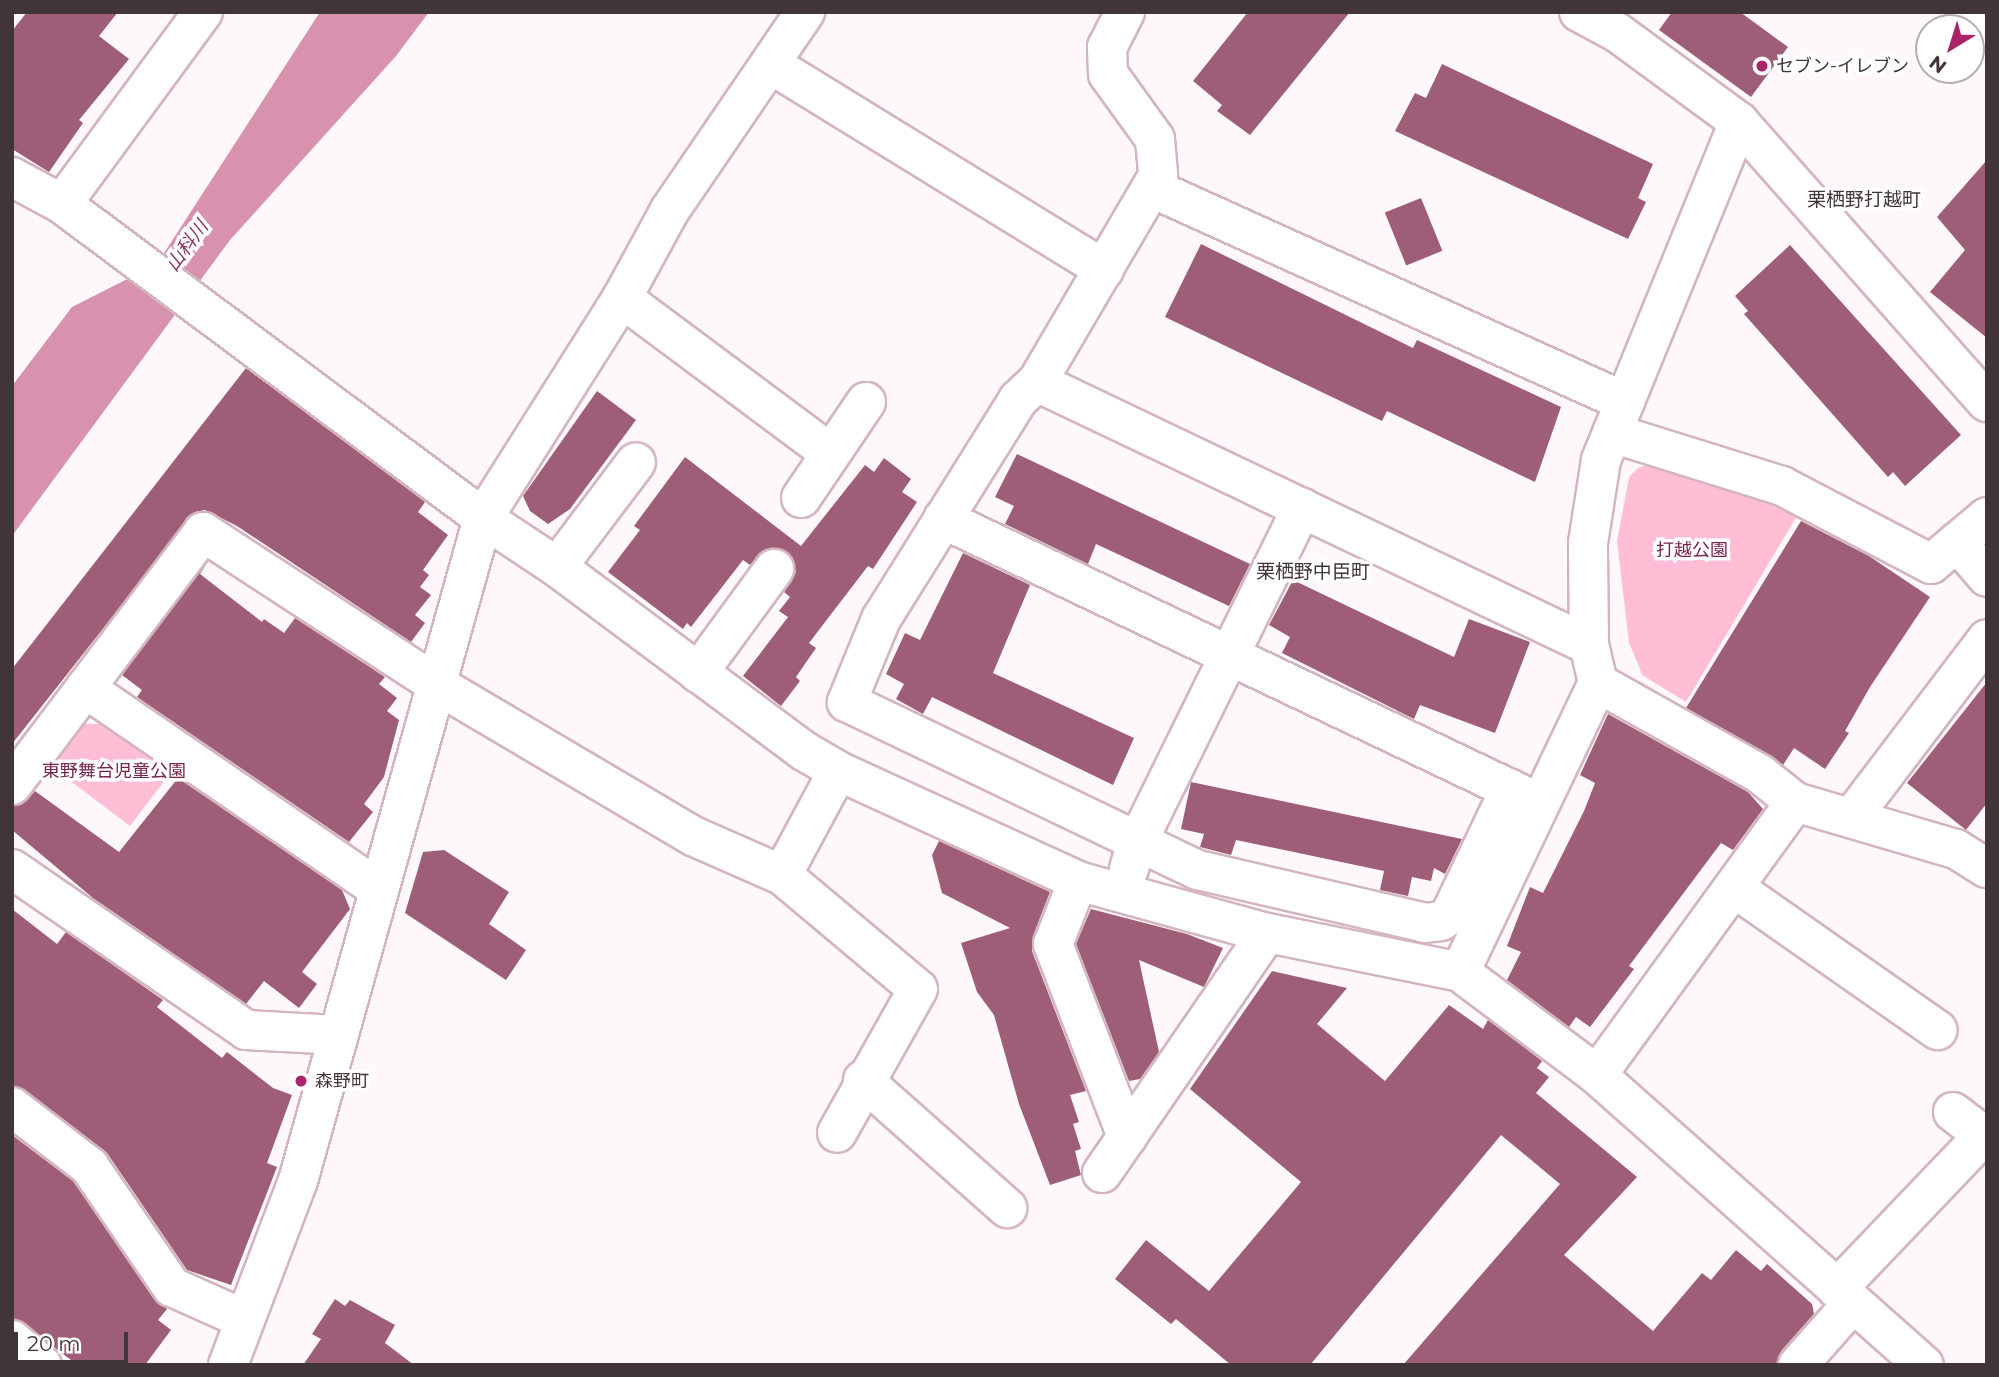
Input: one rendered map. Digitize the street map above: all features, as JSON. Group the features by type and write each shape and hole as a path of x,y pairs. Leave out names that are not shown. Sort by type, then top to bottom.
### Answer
{"street":[{"path":"72,212 203,12"},
{"path":"1125,12 1107,47 1108,74 1155,139 1158,176 1037,382 1018,400 881,619 847,702 1136,845 1198,870 1424,923 1441,921 1450,915 1598,683 1590,645 1588,543 1601,460 1739,122"},
{"path":"1578,12 1618,33 1739,122 1987,402"},
{"path":"1965,12 1987,28"},
{"path":"228,1365 298,1181 483,518 622,298 670,210 772,65 789,18"},
{"path":"772,65 1104,269"},
{"path":"12,177 72,212 483,518 557,567 698,673 838,771 1078,881 1267,933 1460,972 1597,1075 1924,1365"},
{"path":"1152,187 1618,417 1782,486 1931,564 1987,517"},
{"path":"622,298 830,453"},
{"path":"1037,382 1590,645"},
{"path":"801,498 866,402"},
{"path":"557,567 636,462"},
{"path":"1122,894 1136,845 1302,508"},
{"path":"943,519 1526,797"},
{"path":"12,785 203,532 436,684 693,836 782,875 918,989 863,1080 837,1133"},
{"path":"1957,542 1987,577"},
{"path":"698,673 774,569"},
{"path":"1853,817 1987,639"},
{"path":"1598,683 1760,774 1795,802 1956,849 1987,868"},
{"path":"85,688 379,889"},
{"path":"782,875 838,771"},
{"path":"1460,972 1526,797"},
{"path":"1597,1075 1736,889 1795,802"},
{"path":"12,869 246,1030 339,1035"},
{"path":"1078,881 1053,944 1127,1137"},
{"path":"1736,889 1937,1030"},
{"path":"1102,1173 1267,933"},
{"path":"863,1080 1007,1208"},
{"path":"12,1107 89,1166 172,1287 244,1319"},
{"path":"1798,1365 1845,1296 1985,1137 1953,1112"},
{"path":"12,1340 42,1365"}],"green space":[{"name":"打越公園","path":"1661,461 1800,511 1686,702 1642,675 1629,643 1617,541 1629,477 1638,468"},
{"name":"東野舞台児童公園","path":"79,724 107,724 172,771 130,826 48,764"}],"water":[{"name":"山科川","path":"320,12 429,12 396,56 230,240 12,536 12,386 72,307 157,264"}],"building":[{"path":"27,12 118,12 99,36 129,59 79,120 83,123 49,172 12,149 12,31"},
{"path":"1248,12 1350,12 1250,135 1217,111 1222,105 1193,81"},
{"name":"セブン-イレブン","path":"1672,12 1740,12 1788,47 1751,97 1659,30"},
{"path":"1442,64 1653,164 1638,198 1646,202 1628,239 1395,131 1415,93 1426,98"},
{"path":"1987,160 1987,338 1930,292 1965,250 1937,217"},
{"path":"1421,198 1442,251 1406,265 1385,213"},
{"path":"1201,244 1413,348 1417,340 1561,407 1535,482 1387,411 1382,421 1165,317"},
{"path":"1790,245 1961,435 1905,486 1893,472 1888,477 1744,314 1748,311 1735,296"},
{"path":"246,368 425,502 418,512 448,535 423,570 429,575 420,587 431,595 415,615 425,623 411,642 237,526 205,510 195,512 12,744 12,669"},
{"path":"597,391 636,420 570,509 548,524 530,511 523,496"},
{"path":"1017,454 1250,564 1229,606 1096,544 1088,564 1005,524 1014,506 995,497"},
{"path":"685,457 801,546 865,465 874,472 884,458 911,479 902,492 917,502 873,569 868,566 809,643 816,648 796,677 800,681 781,706 743,676 788,617 779,611 790,597 784,592 796,572 787,552 766,549 750,565 743,560 691,627 687,623 683,629 608,572 640,530 634,526"},
{"path":"1801,521 1869,556 1930,597 1870,687 1845,731 1849,733 1825,769 1794,748 1783,765 1686,708"},
{"path":"963,553 1030,585 993,673 1134,738 1113,785 932,697 923,714 896,699 904,684 886,674 905,633 920,640"},
{"path":"208,561 200,574 262,622 264,619 284,633 295,618 385,677 379,684 397,698 387,711 399,720 384,777 364,804 373,812 349,842 137,697 142,690 122,675"},
{"path":"1293,580 1454,657 1469,619 1530,642 1495,733 1420,705 1414,719 1282,653 1290,637 1269,625"},
{"path":"1987,682 1987,803 1966,830 1907,783"},
{"path":"1608,714 1748,792 1763,809 1733,850 1721,843 1629,966 1634,969 1590,1027 1576,1017 1569,1027 1507,980 1521,952 1507,946 1530,887 1543,893 1584,811 1595,783 1580,775"},
{"path":"178,778 342,890 350,909 302,972 317,984 299,1008 264,981 246,1004 93,898 12,830 12,806 21,805 35,791 119,852"},
{"path":"1191,782 1462,839 1445,874 1434,868 1431,881 1412,877 1408,896 1380,890 1384,871 1236,840 1231,855 1200,847 1204,834 1181,829"},
{"path":"939,841 1050,892 1033,936 1032,951 1086,1091 1070,1095 1079,1122 1073,1124 1081,1149 1075,1151 1081,1175 1050,1185 1019,1104 994,1015 977,992 961,943 1010,928 942,893 932,855"},
{"path":"444,850 509,892 489,924 526,950 506,980 405,913 423,852"},
{"path":"12,909 57,944 66,932 163,1000 157,1007 222,1058 227,1052 273,1088 292,1095 267,1163 277,1167 231,1285 187,1270 107,1153 25,1090 12,1086"},
{"path":"1091,909 1187,934 1223,948 1204,987 1139,960 1159,1052 1140,1079 1129,1081 1076,944"},
{"path":"1272,971 1347,988 1317,1024 1385,1081 1449,1005 1483,1029 1488,1020 1542,1061 1537,1068 1549,1077 1536,1093 1637,1177 1564,1255 1653,1331 1702,1273 1711,1280 1736,1250 1761,1271 1767,1264 1812,1304 1814,1314 1782,1350 1777,1365 1403,1365 1560,1184 1501,1135 1310,1365 1231,1365 1176,1319 1171,1324 1115,1279 1146,1240 1209,1291 1301,1182 1190,1089"},
{"path":"12,1135 73,1181 154,1299 167,1309 158,1320 171,1330 145,1365 78,1365 12,1317"},
{"path":"335,1299 345,1306 350,1300 395,1325 385,1343 414,1365 303,1365 321,1339 312,1334"}],"place":[{"name":"セブン-イレブン","path":"1762,66"},
{"name":"森野町","path":"301,1081"}],"district":[{"name":"栗栖野打越町","path":"1864,200"},
{"name":"栗栖野中臣町","path":"1313,572"}]}
